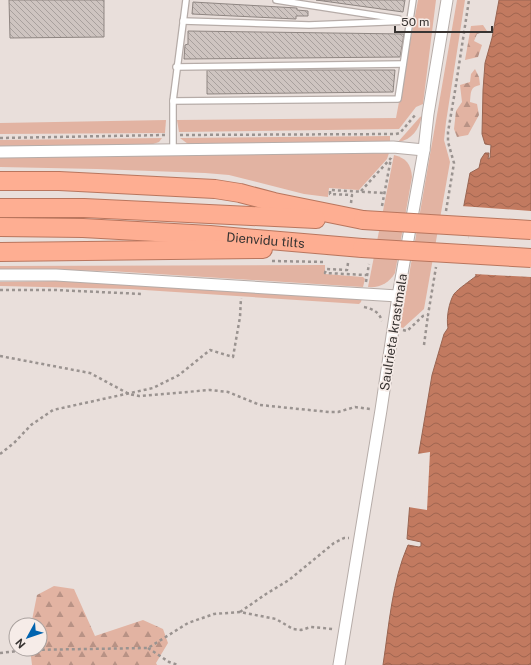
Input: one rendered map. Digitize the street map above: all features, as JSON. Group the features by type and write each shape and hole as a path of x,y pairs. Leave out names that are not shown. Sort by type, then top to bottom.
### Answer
{"highway":[{"path":"0,181 59,181 215,189 240,193 274,202 363,220"},
{"name":"Dienvidu tilts","path":"0,208 84,208 289,219 363,220 531,230"},
{"name":"Dienvidu tilts","path":"0,227 83,228 210,235 366,254 531,258"},
{"path":"0,252 163,251 366,254"}],"street":[{"name":"Saulrieta krastmala","path":"339,665 381,410 398,296 424,150 428,114 447,0"},
{"path":"0,152 174,150 392,153 424,150"},
{"path":"0,275 56,275 398,296"}],"lane":[{"path":"174,150 173,101 176,67 186,0"},
{"path":"276,0 410,21"},
{"path":"173,101 398,99 413,0"},
{"path":"183,21 309,25 410,21"},
{"path":"176,67 404,64"}],"path":[{"path":"454,163 448,142 448,132 456,91 469,0"},
{"path":"0,138 173,135 396,134 400,133 417,112 428,114"},
{"path":"382,208 396,134"},
{"path":"360,192 392,153"},
{"path":"351,204 352,195 330,194 330,190 385,193"},
{"path":"364,307 366,254"},
{"path":"348,263 347,270 326,269 325,273 366,276"},
{"path":"0,454 14,443 31,425 53,410 153,388 179,375 210,350 233,357 240,317 241,298"},
{"path":"424,345 428,315"},
{"path":"0,356 90,373 129,394 139,396 210,390 228,392 260,405 329,412 338,412 355,407 381,410"},
{"path":"240,612 289,580 334,543 344,538 360,539"},
{"path":"0,653 27,650 148,648 188,622 214,614 240,612 276,619 293,629 301,630 311,627 345,631"},
{"path":"148,648 169,662 178,665"}],"green space":[{"path":"418,0 436,0 423,104 416,107 399,129 179,132 177,120 396,118"},
{"path":"457,0 465,0 444,140 450,162 424,309 403,328 400,327"},
{"path":"483,25 487,31 477,34 474,41 482,45 478,57 465,60 471,26"},
{"path":"475,69 479,77 480,85 474,87 471,93 470,102 477,104 479,115 468,135 457,137 454,129 456,111 462,102 460,85 470,82 471,74"},
{"path":"422,116 414,133 407,139 398,142 420,117"},
{"path":"166,120 165,133 0,134 0,123"},
{"path":"390,136 390,142 188,144 180,138"},
{"path":"162,138 159,142 150,145 0,146 0,140"},
{"path":"389,153 387,159 359,190 329,188 328,197 304,194 229,175 97,169 0,167 0,157"},
{"path":"394,155 407,162 412,177 395,273 390,280 384,284 376,287 368,287"},
{"path":"325,265 325,274 363,277 365,279 363,287 110,271 0,271 0,266"},
{"path":"56,281 116,283 362,298 359,304 129,289 0,286 0,282"},
{"path":"54,586 74,589 95,636 143,620 163,629 168,643 156,663 157,665 32,665 31,657 48,657 48,617 33,617 37,595"}],"water":[{"path":"499,0 531,0 531,665 383,665 398,573 408,545 421,546 421,542 407,539 410,502 417,503 418,458 432,375 444,334 448,328 449,306 452,297 459,289 476,276 474,259 463,210 470,173 479,168 481,159 485,153 489,153 488,159 490,158 491,145 485,144 482,134 483,90 485,63 492,38"}],"pier":[{"path":"461,206 531,211 531,277 474,274 468,235"},
{"path":"430,452 427,510 408,507 409,501 415,501 417,454"}],"building":[{"path":"9,0 104,0 104,37 10,38"},
{"path":"316,0 405,0 403,12"},
{"path":"193,2 297,8 297,10 308,11 308,16 296,16 296,19 192,14"},
{"path":"188,31 404,34 400,57 184,59 185,45 188,44"},
{"path":"207,70 395,70 393,92 207,94"}]}
